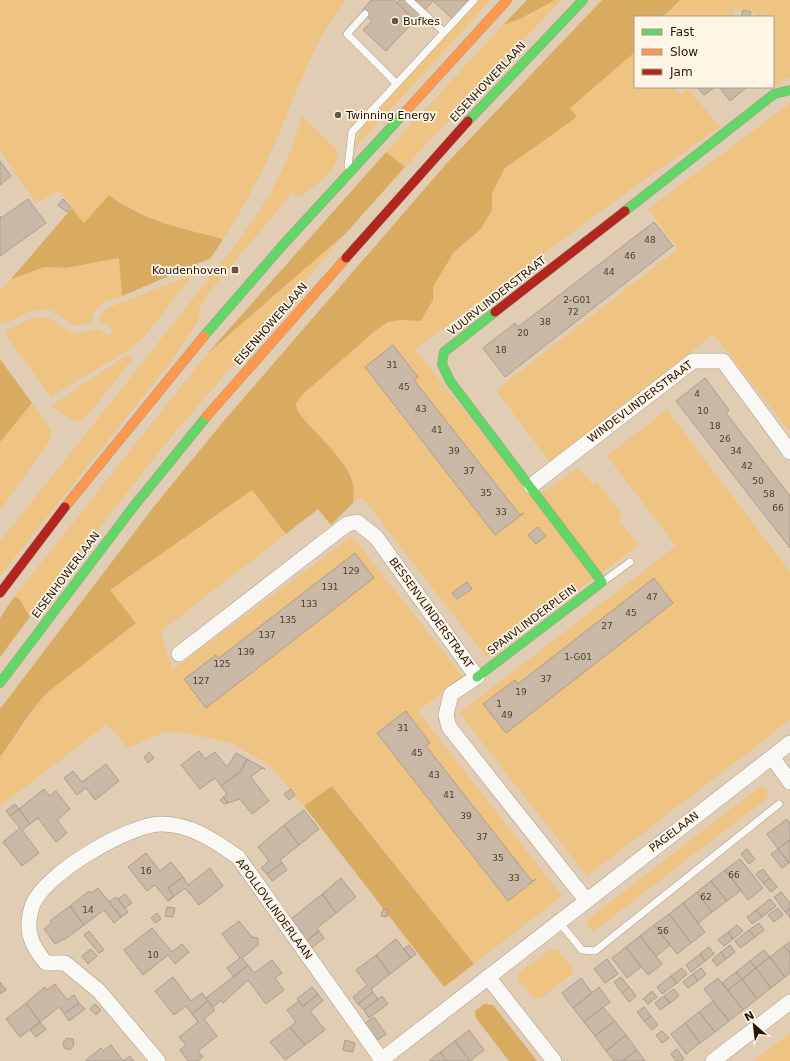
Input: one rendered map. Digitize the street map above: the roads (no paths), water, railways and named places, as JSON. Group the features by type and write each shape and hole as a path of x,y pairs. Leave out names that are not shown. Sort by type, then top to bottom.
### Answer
{"main road":[{"path":"0,593 82,484 174,370 347,174 508,0"},
{"name":"EISENHOWERLAAN","path":"0,683 134,506 217,404 484,103 583,0"},
{"name":"VUURVLINDERSTRAAT","path":"602,582 450,381 442,364 444,352 774,94 790,90"},
{"name":"SPANVLINDERPLEIN","path":"477,677 602,582"}],"street":[{"name":"WINDEVLINDERSTRAAT","path":"530,486 693,361 723,360 790,452"},
{"name":"BESSENVLINDERSTRAAT","path":"179,654 347,524 357,522 376,537 477,677 451,694 446,715 449,727 586,900"},
{"name":"PAGELAAN","path":"381,1060 790,743"},
{"path":"772,757 790,782"},
{"name":"APOLLOVLINDERLAAN","path":"158,1061 99,991 65,964 46,963 34,948 29,935 34,903 50,883 76,861 106,842 160,823 179,826 206,836 238,857 381,1060"},
{"path":"488,977 554,1061"},
{"path":"713,1061 790,1002"}],"lane":[{"path":"409,0 444,32"},
{"path":"347,174 352,132 474,0"},
{"path":"365,14 347,34 396,83"},
{"path":"602,582 630,562"},
{"path":"559,922 582,950 595,952 779,804"}],"place":[{"name":"Bufkes","path":"395,21"},
{"name":"Twinning Energy","path":"338,115"},
{"name":"Koudenhoven","path":"235,270"}]}
